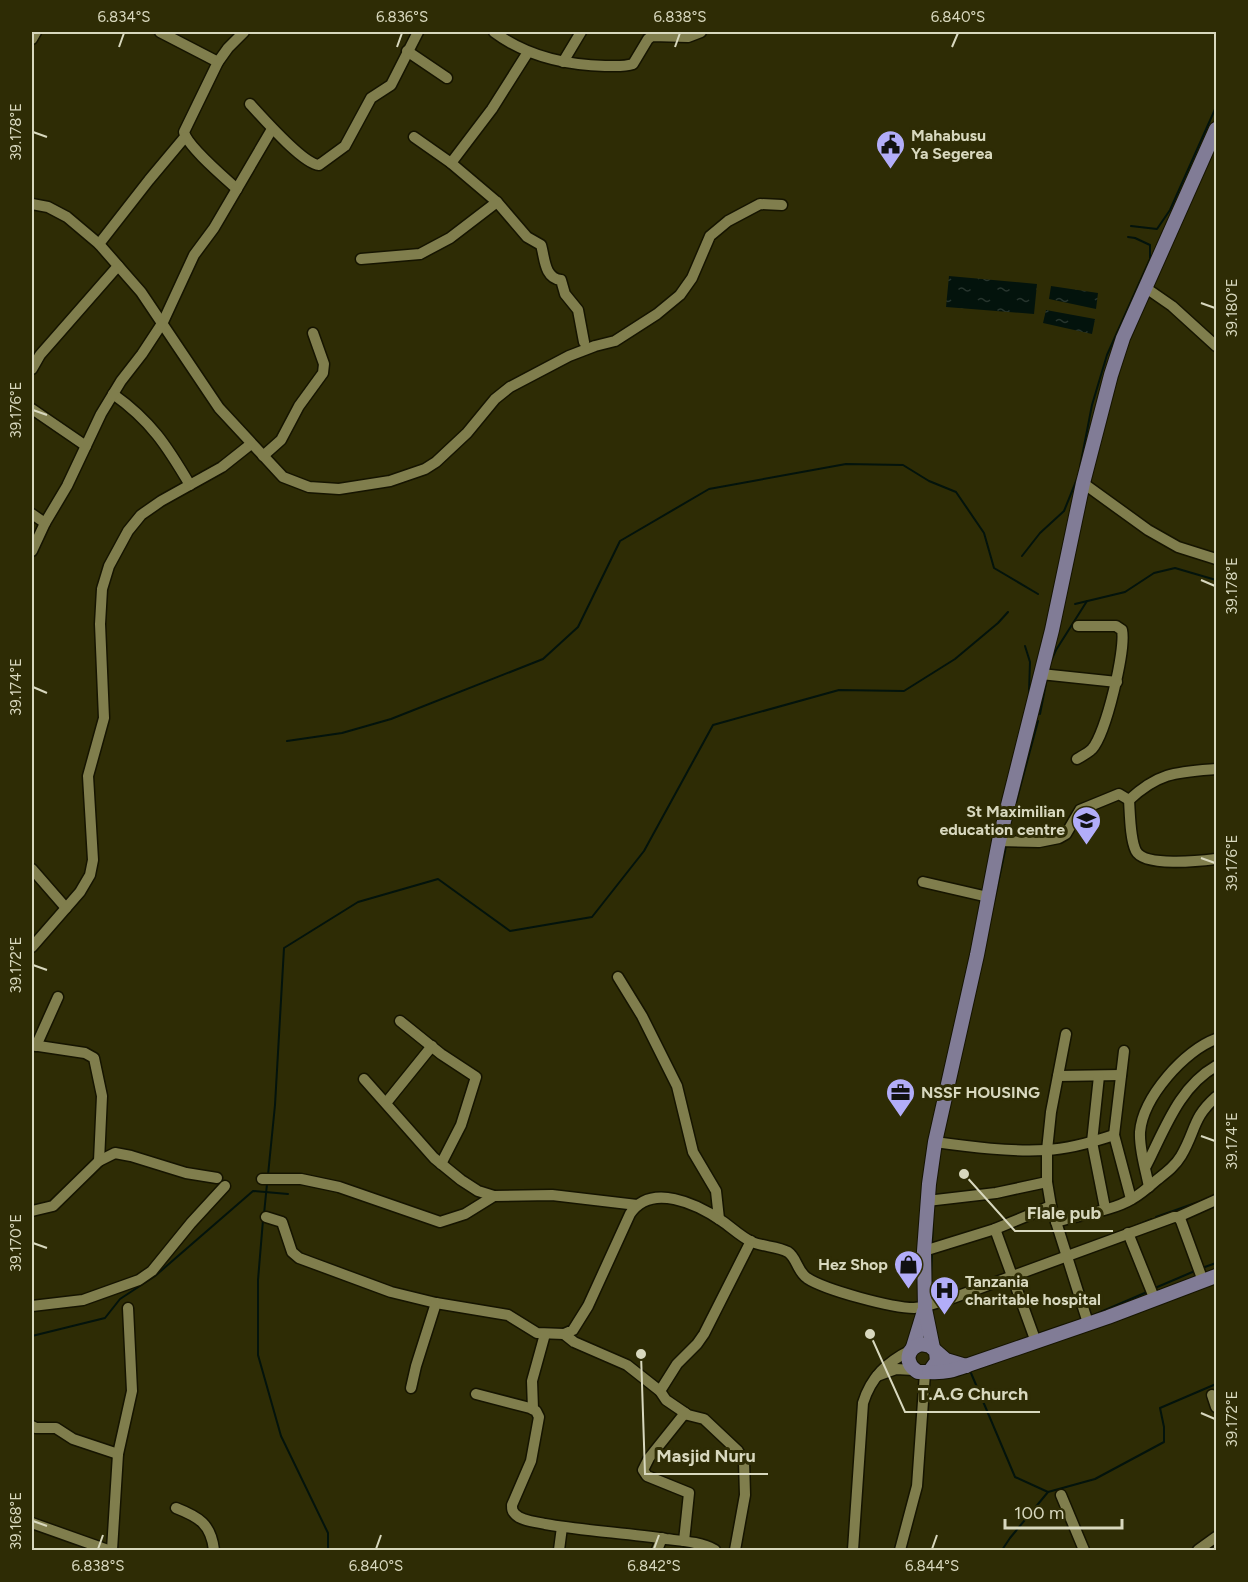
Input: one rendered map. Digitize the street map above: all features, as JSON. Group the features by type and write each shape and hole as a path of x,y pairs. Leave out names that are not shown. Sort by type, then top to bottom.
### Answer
{"main road":[{"path":"923,1372 937,1361 925,1307 924,1251 927,1201 935,1142 954,1065 999,841 1062,585 1083,483 1123,338 1216,129"},
{"path":"925,1307 908,1361 923,1372 954,1371 1210,1279"},
{"path":"912,1349 926,1344 952,1363 966,1366"}],"street":[{"path":"32,39 36,32"},
{"path":"160,32 176,35 218,62"},
{"path":"237,189 185,137 184,132 218,62 244,32"},
{"path":"250,104 272,129 312,164 319,165 329,160 345,146 371,98 391,85 418,32"},
{"path":"494,32 509,43 528,52 584,66 630,65 635,62 652,36 688,37 701,32"},
{"path":"563,62 581,32"},
{"path":"407,51 447,78"},
{"path":"451,163 492,109 528,52"},
{"path":"32,551 45,523 67,486 94,427 113,394 163,322 194,255 237,189 272,129"},
{"path":"99,244 185,137"},
{"path":"414,137 451,163 497,202 527,237 541,245 549,273 556,279 561,279 565,294 577,308 584,342"},
{"path":"361,259 420,254 450,238 497,202"},
{"path":"32,204 48,207 67,217 99,244 163,322 219,408 263,456 289,480 325,489 353,488 390,481 425,469 451,450 495,399 510,387 569,357 595,346 615,341 657,314 680,295 692,278 710,236 728,221 760,204 782,205"},
{"path":"32,369 35,353 118,266"},
{"path":"1146,288 1172,306 1216,346"},
{"path":"263,456 281,440 299,406 323,373 324,364 313,333"},
{"path":"113,394 129,405 154,429 190,485"},
{"path":"32,409 86,446"},
{"path":"32,947 88,879 93,860 88,776 104,718 100,624 104,581 116,552 136,521 161,501 222,467 251,444"},
{"path":"1083,483 1148,530 1178,547 1216,558"},
{"path":"32,514 45,523"},
{"path":"1077,759 1095,746 1108,713 1117,682 1123,641 1122,630 1116,626 1078,626"},
{"path":"1041,674 1117,682"},
{"path":"1129,800 1152,781 1166,774 1216,769"},
{"path":"999,841 1039,842 1059,838 1066,834 1077,813 1083,807 1119,794 1129,800"},
{"path":"1129,800 1134,843 1140,856 1148,860 1160,861 1216,860"},
{"path":"32,869 66,908"},
{"path":"923,882 988,897"},
{"path":"618,977 642,1016 677,1086 693,1152 716,1191 719,1219"},
{"path":"58,998 34,1046 84,1053 94,1058 102,1096 99,1161"},
{"path":"399,1021 476,1077 461,1125 441,1164"},
{"path":"1066,1035 1047,1150 1047,1182 1051,1206 1088,1323"},
{"path":"1149,1187 1140,1133 1142,1121 1150,1103 1166,1078 1186,1056 1216,1039"},
{"path":"387,1103 432,1046"},
{"path":"1124,1051 1114,1135 1131,1199"},
{"path":"1146,1166 1182,1097 1192,1084 1216,1066"},
{"path":"1058,1076 1121,1075"},
{"path":"1099,1076 1092,1142 1105,1208"},
{"path":"364,1079 441,1164 472,1188 495,1196 552,1195 637,1204 654,1198 679,1201 719,1219 751,1241 783,1249 791,1254 806,1277 826,1287 880,1302 914,1308 925,1307 1012,1278 1168,1218 1178,1217 1216,1200"},
{"path":"1056,1222 1131,1199 1149,1187 1172,1169 1181,1157 1195,1122 1204,1108 1216,1097"},
{"path":"935,1142 978,1148 1047,1150 1092,1142 1114,1135"},
{"path":"32,1211 53,1206 108,1155 122,1154 221,1182 152,1271 139,1280 83,1300 32,1306"},
{"path":"262,1179 301,1179 339,1187 440,1222 465,1214 495,1196"},
{"path":"927,1201 996,1194 1047,1182"},
{"path":"266,1217 282,1222 292,1252 299,1258 378,1288 436,1303 508,1315 537,1333 564,1334 573,1330 588,1306 625,1224 637,1204"},
{"path":"924,1251 995,1229 1051,1206"},
{"path":"1178,1217 1210,1279"},
{"path":"995,1229 1036,1342"},
{"path":"1128,1233 1155,1300"},
{"path":"660,1391 677,1364 704,1334 751,1241"},
{"path":"411,1388 436,1303"},
{"path":"32,1523 110,1551 118,1454 132,1385 128,1308"},
{"path":"545,1334 532,1382 533,1409 539,1419 531,1461 512,1505 513,1512 530,1520 562,1527 684,1541 706,1546 715,1551"},
{"path":"564,1334 574,1342 622,1362 660,1391 664,1399 685,1413 707,1421 738,1451 744,1461 745,1495 735,1551"},
{"path":"853,1551 863,1404 874,1378 895,1358 912,1349"},
{"path":"874,1378 896,1370 923,1372 917,1486 900,1551"},
{"path":"476,1394 533,1409"},
{"path":"1212,1395 1216,1407"},
{"path":"684,1541 689,1493 647,1476 643,1470 649,1458 685,1413"},
{"path":"32,1426 56,1428 73,1439 118,1454"},
{"path":"1061,1495 1084,1551"},
{"path":"176,1508 201,1519 205,1524 214,1551"},
{"path":"560,1551 562,1527"},
{"path":"1198,1551 1216,1536"},
{"path":"657,1551 662,1538"}],"water":[{"path":"949,276 1037,284 1034,314 946,307"},
{"path":"1051,286 1098,293 1096,309 1049,299"},
{"path":"1046,310 1095,319 1092,334 1043,323"}],"waterway":[{"path":"1131,226 1157,229 1170,210 1216,107"},
{"path":"1080,467 1092,405 1107,355 1150,259 1150,245 1128,237"},
{"path":"287,741 342,733 391,719 543,659 578,627 620,541 709,489 846,464 903,465 929,481 956,492 984,533 994,568 1038,594"},
{"path":"1022,556 1040,533 1064,511 1077,479"},
{"path":"1075,604 1125,592 1154,573 1175,568 1216,580"},
{"path":"1050,663 1087,601"},
{"path":"268,1175 275,1105 284,948 358,902 438,879 510,931 592,917 644,851 713,725 839,690 904,691 955,659 1008,612"},
{"path":"1025,646 1030,662 1029,693"},
{"path":"1040,714 1047,678"},
{"path":"1011,821 1038,721"},
{"path":"994,902 1006,846"},
{"path":"264,1214 267,1184"},
{"path":"32,1336 105,1318 120,1299 155,1276 253,1191 288,1194"},
{"path":"1156,1217 1207,1199"},
{"path":"932,1244 933,1219"},
{"path":"1135,1226 1152,1219"},
{"path":"263,1220 258,1280 258,1355 281,1436 328,1533 328,1550"},
{"path":"931,1277 932,1252"},
{"path":"1202,1268 1216,1263"},
{"path":"1155,1288 1197,1270"},
{"path":"1089,1317 1147,1292"},
{"path":"1038,1334 1064,1325"},
{"path":"971,1373 1015,1477 1048,1492 1095,1479 1164,1442 1160,1408 1216,1384"},
{"path":"1002,1550 1048,1492"}],"place":[{"name":"Mahabusu Ya Segerea","path":"890,170"},
{"name":"St Maximilian education centre","path":"1086,846"},
{"name":"NSSF HOUSING","path":"900,1118"},
{"name":"Flale pub","path":"964,1174"},
{"name":"Hez Shop","path":"909,1290"},
{"name":"Tanzania charitable hospital","path":"944,1316"},
{"name":"T.A.G Church","path":"870,1334"},
{"name":"Masjid Nuru","path":"641,1354"}]}
